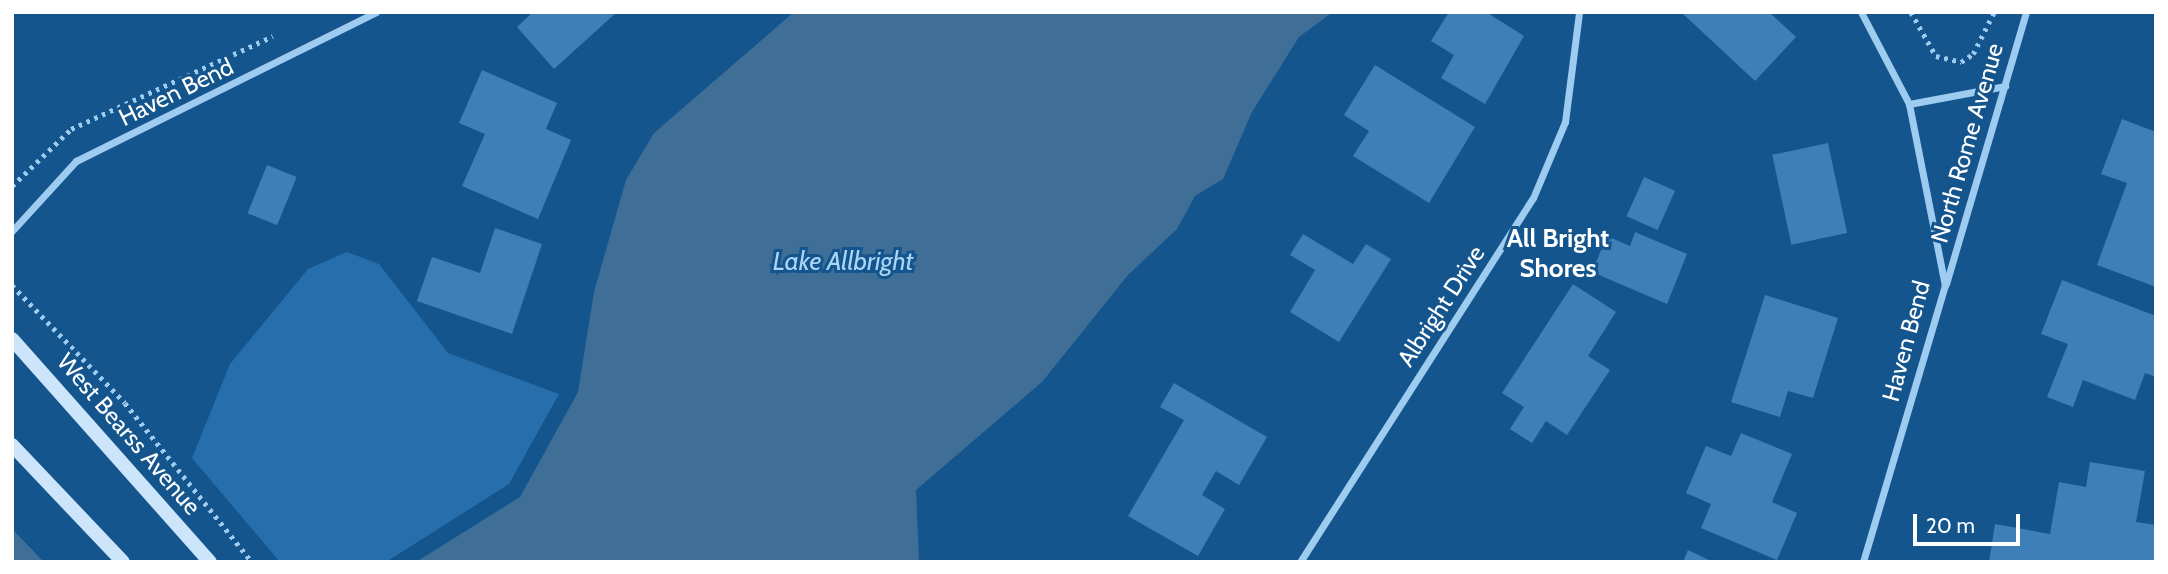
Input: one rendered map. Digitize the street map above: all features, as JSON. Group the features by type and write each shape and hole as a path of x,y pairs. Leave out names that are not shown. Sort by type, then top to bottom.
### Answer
{"main road":[{"name":"West Bearss Avenue","path":"12,338 209,562"},
{"path":"12,445 123,562"}],"street":[{"name":"Haven Bend","path":"12,231 76,160 376,12"},
{"name":"Albright Drive","path":"1300,562 1533,198 1565,122 1579,12"},
{"name":"Haven Bend","path":"1861,12 1909,104 1945,285 1863,562"},
{"name":"North Rome Avenue","path":"1945,285 2026,12"},
{"path":"1909,104 2005,86"}],"path":[{"path":"1911,12 1936,56 1961,62 1973,54 1994,12"},
{"path":"12,285 125,403 252,562"}],"shaded area":[{"path":"347,252 379,264 448,353 559,394 509,484 386,562 280,562 192,458 230,364 308,269"}],"water":[{"name":"Lake Allbright","path":"794,12 1333,12 1299,37 1252,112 1223,179 1195,196 1177,229 1128,275 1042,382 916,490 919,562 416,562 520,497 578,392 594,292 626,180 654,133"},
{"path":"12,529 44,562 12,562"}],"building":[{"path":"533,12 617,12 554,69 517,27"},
{"path":"1449,12 1486,12 1524,36 1485,104 1441,78 1454,55 1431,41"},
{"path":"1681,12 1769,12 1796,37 1755,81"},
{"path":"1375,65 1475,127 1429,203 1353,156 1369,131 1344,115"},
{"path":"482,70 557,103 546,129 571,140 538,219 462,186 485,134 459,123"},
{"path":"2122,119 2156,132 2156,287 2097,265 2127,183 2101,174"},
{"path":"1828,143 1847,233 1791,245 1772,155"},
{"path":"267,165 297,177 277,225 248,213"},
{"path":"1644,177 1675,191 1658,230 1627,216"},
{"path":"495,228 542,244 512,334 417,301 432,257 480,273"},
{"path":"1635,232 1687,254 1667,304 1592,272 1607,236 1630,246"},
{"path":"1303,234 1353,264 1366,244 1391,259 1339,342 1290,312 1315,270 1290,255"},
{"path":"2062,280 2156,316 2156,377 2145,373 2135,400 2083,380 2073,407 2047,397 2068,344 2041,334"},
{"path":"1573,284 1616,312 1588,356 1610,370 1567,435 1546,421 1532,443 1510,429 1524,407 1502,393"},
{"path":"1765,295 1838,318 1813,398 1788,391 1780,417 1731,402"},
{"path":"1174,383 1267,437 1239,485 1216,471 1202,495 1225,509 1198,556 1128,516 1184,420 1160,407"},
{"path":"1741,433 1792,454 1772,502 1797,513 1777,560 1701,528 1711,504 1686,493 1706,446 1731,456"},
{"path":"2090,462 2145,471 2136,522 2156,525 2156,562 1989,562 1995,524 2050,534 2059,482 2086,487"},
{"path":"1688,550 1713,562 1683,562"}],"district":[{"name":"All Bright Shores","path":"1558,254"}]}
